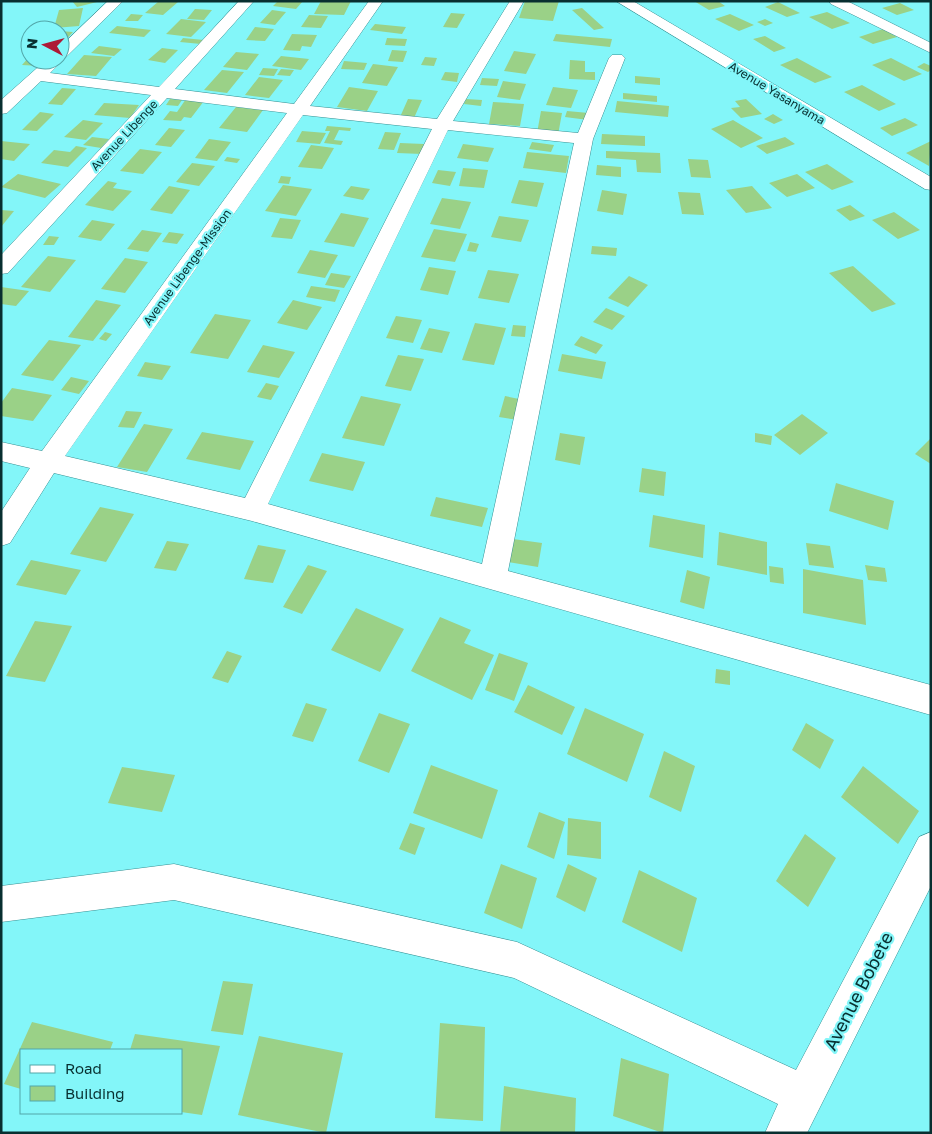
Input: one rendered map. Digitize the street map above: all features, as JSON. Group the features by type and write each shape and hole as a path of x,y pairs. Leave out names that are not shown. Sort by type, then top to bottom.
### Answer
{"street":[{"path":"70,45 116,1"},
{"name":"Avenue Libenge","path":"1,268 247,1"},
{"name":"Avenue Libenge-Mission","path":"1,535 48,461 376,1"},
{"path":"252,510 442,125 517,1"},
{"path":"836,1 931,49"},
{"name":"Avenue Yasanyama","path":"626,2 931,185"},
{"path":"493,579 584,139 617,58"},
{"path":"1,109 45,70"},
{"path":"39,76 300,110 584,139"},
{"path":"1,451 252,510 493,579 931,700"},
{"name":"Avenue Bobete","path":"785,1133 931,849"},
{"path":"1,904 174,882 517,960 804,1095"}],"building":[{"path":"72,1 97,1 97,2 77,7"},
{"path":"159,1 178,2 163,15 145,13"},
{"path":"278,1 303,1 296,9 273,6"},
{"path":"321,1 351,1 344,15 314,14"},
{"path":"525,1 559,1 553,21 519,18"},
{"path":"694,1 718,1 725,6 709,10"},
{"path":"778,2 800,13 787,17 765,7"},
{"path":"900,3 914,10 897,15 882,8"},
{"path":"83,8 79,26 70,27 70,20 56,20 59,10"},
{"path":"582,8 604,28 594,30 572,10"},
{"path":"195,9 212,10 204,20 187,19"},
{"path":"272,10 286,12 275,25 260,23"},
{"path":"827,12 850,23 832,29 809,17"},
{"path":"451,13 465,14 457,28 443,27"},
{"path":"131,14 143,15 138,21 125,21"},
{"path":"730,14 754,25 739,31 715,19"},
{"path":"309,15 328,16 321,28 301,27"},
{"path":"181,19 206,22 191,37 166,34"},
{"path":"765,19 773,23 765,26 757,22"},
{"path":"375,24 406,27 402,34 370,30"},
{"path":"117,26 151,30 144,37 109,33"},
{"path":"255,27 274,29 265,41 246,40"},
{"path":"883,29 897,37 873,44 859,37"},
{"path":"292,34 317,35 311,47 302,46 300,51 283,50"},
{"path":"556,34 612,39 610,47 553,41"},
{"path":"765,36 786,48 774,52 753,39"},
{"path":"183,38 204,40 201,44 180,42"},
{"path":"387,38 407,39 405,46 385,45"},
{"path":"99,46 122,49 114,56 91,53"},
{"path":"162,48 178,50 165,63 148,60"},
{"path":"392,50 407,51 403,62 388,61"},
{"path":"514,51 536,54 526,74 504,71"},
{"path":"236,52 259,54 247,70 223,67"},
{"path":"84,55 112,57 96,76 67,74"},
{"path":"281,56 309,59 301,70 272,66"},
{"path":"425,57 437,58 434,66 421,65"},
{"path":"797,58 832,77 815,83 780,65"},
{"path":"891,58 922,74 904,81 872,65"},
{"path":"570,60 585,61 585,72 595,72 595,80 569,79"},
{"path":"344,61 367,63 364,70 341,69"},
{"path":"924,63 931,66 931,70 928,72 917,67"},
{"path":"373,64 398,67 387,86 362,83"},
{"path":"263,68 278,69 274,76 259,75"},
{"path":"281,69 294,70 290,76 277,75"},
{"path":"222,70 244,72 227,93 204,90"},
{"path":"445,72 459,73 457,82 441,80"},
{"path":"635,76 660,78 660,85 635,83"},
{"path":"259,77 283,80 269,98 245,95"},
{"path":"482,78 499,79 497,86 480,85"},
{"path":"503,81 526,84 520,100 497,97"},
{"path":"862,85 896,104 879,111 844,92"},
{"path":"349,87 378,91 367,111 337,107"},
{"path":"553,87 578,90 571,108 546,105"},
{"path":"62,88 76,89 62,105 48,104"},
{"path":"623,93 657,96 657,102 623,99"},
{"path":"170,99 182,100 178,106 166,105"},
{"path":"186,99 204,101 191,118 184,117 181,121 163,120 170,111 177,112"},
{"path":"408,99 422,100 414,118 400,117"},
{"path":"466,99 482,100 481,106 464,104"},
{"path":"746,99 762,114 741,118 731,108 740,107 735,101"},
{"path":"617,101 669,106 668,117 615,112"},
{"path":"493,102 524,104 520,126 489,124"},
{"path":"104,103 139,105 130,118 94,115"},
{"path":"236,107 263,110 247,132 219,128"},
{"path":"541,111 562,113 558,135 537,133"},
{"path":"567,111 589,113 588,120 565,117"},
{"path":"40,112 54,114 37,131 22,130"},
{"path":"773,114 783,120 774,124 764,119"},
{"path":"905,118 918,125 892,136 880,128"},
{"path":"83,120 103,123 86,140 64,137"},
{"path":"733,120 763,138 741,148 711,129"},
{"path":"327,126 351,128 350,131 339,130 334,140 343,141 341,145 324,143 330,131 325,131"},
{"path":"169,128 185,130 171,147 155,145"},
{"path":"302,131 326,133 320,144 296,142"},
{"path":"385,132 401,133 394,150 378,149"},
{"path":"602,134 645,136 645,146 601,144"},
{"path":"92,137 109,139 101,148 83,145"},
{"path":"785,137 795,144 767,154 756,146"},
{"path":"209,139 231,142 217,161 195,158"},
{"path":"1,141 30,144 14,161 1,159"},
{"path":"931,141 929,166 906,153"},
{"path":"532,142 554,145 551,152 529,149"},
{"path":"400,143 424,144 422,154 397,153"},
{"path":"463,144 494,148 488,162 457,158"},
{"path":"311,145 334,148 322,169 298,167"},
{"path":"76,146 87,148 68,167 41,163 54,150 70,152"},
{"path":"140,149 162,152 143,174 120,171"},
{"path":"606,151 660,153 661,173 637,172 636,160 606,158"},
{"path":"527,152 569,156 566,173 523,168"},
{"path":"227,157 240,159 237,163 224,161"},
{"path":"688,159 708,160 711,178 691,177"},
{"path":"192,163 215,166 199,186 176,182"},
{"path":"827,164 854,182 832,190 805,172"},
{"path":"597,165 621,167 621,177 596,175"},
{"path":"463,168 488,170 484,188 459,186"},
{"path":"438,170 456,172 450,186 432,183"},
{"path":"18,174 61,184 45,198 1,187"},
{"path":"797,174 815,188 787,197 769,183"},
{"path":"281,176 291,177 289,184 278,183"},
{"path":"519,180 544,183 537,207 511,203"},
{"path":"108,181 117,183 113,188 132,191 113,211 85,205"},
{"path":"283,185 312,189 296,216 265,211"},
{"path":"169,186 190,190 172,214 150,210"},
{"path":"351,186 370,189 363,200 343,196"},
{"path":"752,186 772,208 746,213 726,190"},
{"path":"602,190 627,194 623,215 597,211"},
{"path":"678,192 700,193 704,215 682,214"},
{"path":"442,198 471,202 460,229 430,224"},
{"path":"850,205 865,216 850,221 836,210"},
{"path":"1,210 14,211 1,227"},
{"path":"894,212 920,230 898,239 872,220"},
{"path":"341,213 369,218 354,247 324,242"},
{"path":"499,216 529,220 521,242 491,237"},
{"path":"280,218 301,220 292,239 271,237"},
{"path":"92,220 115,224 101,241 78,237"},
{"path":"434,229 467,234 455,262 421,257"},
{"path":"142,230 162,233 148,252 127,249"},
{"path":"169,232 184,234 177,244 162,242"},
{"path":"49,236 59,237 54,245 43,245"},
{"path":"470,242 479,244 476,252 467,251"},
{"path":"592,246 617,248 616,256 591,254"},
{"path":"310,250 338,255 325,278 297,273"},
{"path":"48,256 76,260 50,292 21,287"},
{"path":"125,258 148,262 125,293 101,289"},
{"path":"853,266 896,304 872,312 829,273"},
{"path":"429,267 456,271 448,295 420,290"},
{"path":"488,270 519,274 509,303 478,298"},
{"path":"331,273 351,276 344,288 325,285"},
{"path":"629,276 648,285 628,307 608,298"},
{"path":"311,286 340,290 335,302 306,297"},
{"path":"1,287 29,291 16,306 1,304"},
{"path":"96,300 121,305 93,341 68,337"},
{"path":"293,300 322,307 307,330 277,323"},
{"path":"606,308 625,316 612,330 593,322"},
{"path":"215,314 251,320 228,359 190,353"},
{"path":"396,316 422,320 413,343 386,338"},
{"path":"475,323 506,328 494,365 462,360"},
{"path":"513,325 526,326 525,337 511,336"},
{"path":"429,328 450,332 442,353 420,349"},
{"path":"105,332 112,334 106,341 99,339"},
{"path":"581,336 603,345 596,354 574,345"},
{"path":"49,340 81,345 53,381 21,375"},
{"path":"263,345 295,352 279,378 247,372"},
{"path":"562,354 606,362 602,379 558,371"},
{"path":"398,355 424,359 411,391 385,386"},
{"path":"145,362 171,366 162,380 137,376"},
{"path":"71,377 89,381 79,394 61,390"},
{"path":"266,383 279,386 271,400 257,397"},
{"path":"12,388 52,395 33,421 1,416 1,403"},
{"path":"361,396 401,404 384,446 342,438"},
{"path":"505,396 524,400 518,420 499,417"},
{"path":"126,411 142,412 134,428 118,427"},
{"path":"802,414 828,433 800,455 774,435"},
{"path":"144,424 173,429 147,472 117,467"},
{"path":"202,432 254,441 240,470 186,459"},
{"path":"560,433 585,437 580,465 555,460"},
{"path":"755,433 772,436 771,445 755,442"},
{"path":"931,438 931,464 915,454"},
{"path":"322,453 365,462 353,491 309,481"},
{"path":"642,468 666,472 664,496 639,492"},
{"path":"836,483 894,501 888,530 829,511"},
{"path":"436,497 488,508 482,527 430,516"},
{"path":"100,507 134,514 106,562 70,554"},
{"path":"653,515 705,525 703,558 649,547"},
{"path":"719,532 767,542 767,575 717,565"},
{"path":"513,539 542,543 538,567 508,562"},
{"path":"167,541 189,544 176,571 154,568"},
{"path":"806,543 830,546 834,568 809,565"},
{"path":"258,545 286,550 273,583 244,579"},
{"path":"31,560 81,570 66,595 16,585"},
{"path":"308,565 327,571 302,614 283,607"},
{"path":"865,565 885,568 887,582 868,580"},
{"path":"769,566 783,568 784,584 770,582"},
{"path":"803,569 863,580 866,625 803,613"},
{"path":"687,570 710,577 704,609 680,602"},
{"path":"356,608 404,629 380,672 331,650"},
{"path":"440,617 471,630 464,643 494,655 472,700 411,671"},
{"path":"35,621 72,626 45,682 6,676"},
{"path":"227,651 242,656 228,683 212,678"},
{"path":"499,653 528,663 514,701 485,690"},
{"path":"716,669 730,671 730,685 715,683"},
{"path":"528,685 575,707 562,735 514,712"},
{"path":"306,703 327,709 313,742 292,736"},
{"path":"585,708 644,734 627,782 567,754"},
{"path":"379,713 410,724 389,773 358,761"},
{"path":"806,723 834,740 820,769 792,750"},
{"path":"664,751 695,766 681,812 649,797"},
{"path":"431,765 498,790 482,839 413,813"},
{"path":"863,766 919,811 898,844 841,797"},
{"path":"122,767 175,775 162,812 108,803"},
{"path":"539,812 565,822 554,859 527,847"},
{"path":"568,818 601,822 601,859 567,855"},
{"path":"410,823 425,828 415,855 399,849"},
{"path":"805,834 836,858 808,907 776,881"},
{"path":"501,864 537,878 522,929 484,913"},
{"path":"568,864 597,878 585,912 556,897"},
{"path":"639,870 697,898 682,952 622,922"},
{"path":"223,981 253,984 243,1035 211,1031"},
{"path":"32,1022 113,1042 110,1049 20,1049 20,1089 4,1084"},
{"path":"440,1023 485,1027 483,1121 435,1118"},
{"path":"135,1034 220,1046 202,1115 182,1112 182,1049 130,1049"},
{"path":"259,1036 343,1053 326,1133 238,1115"},
{"path":"621,1058 669,1074 663,1133 613,1116"},
{"path":"504,1086 576,1098 575,1133 500,1133"}]}
